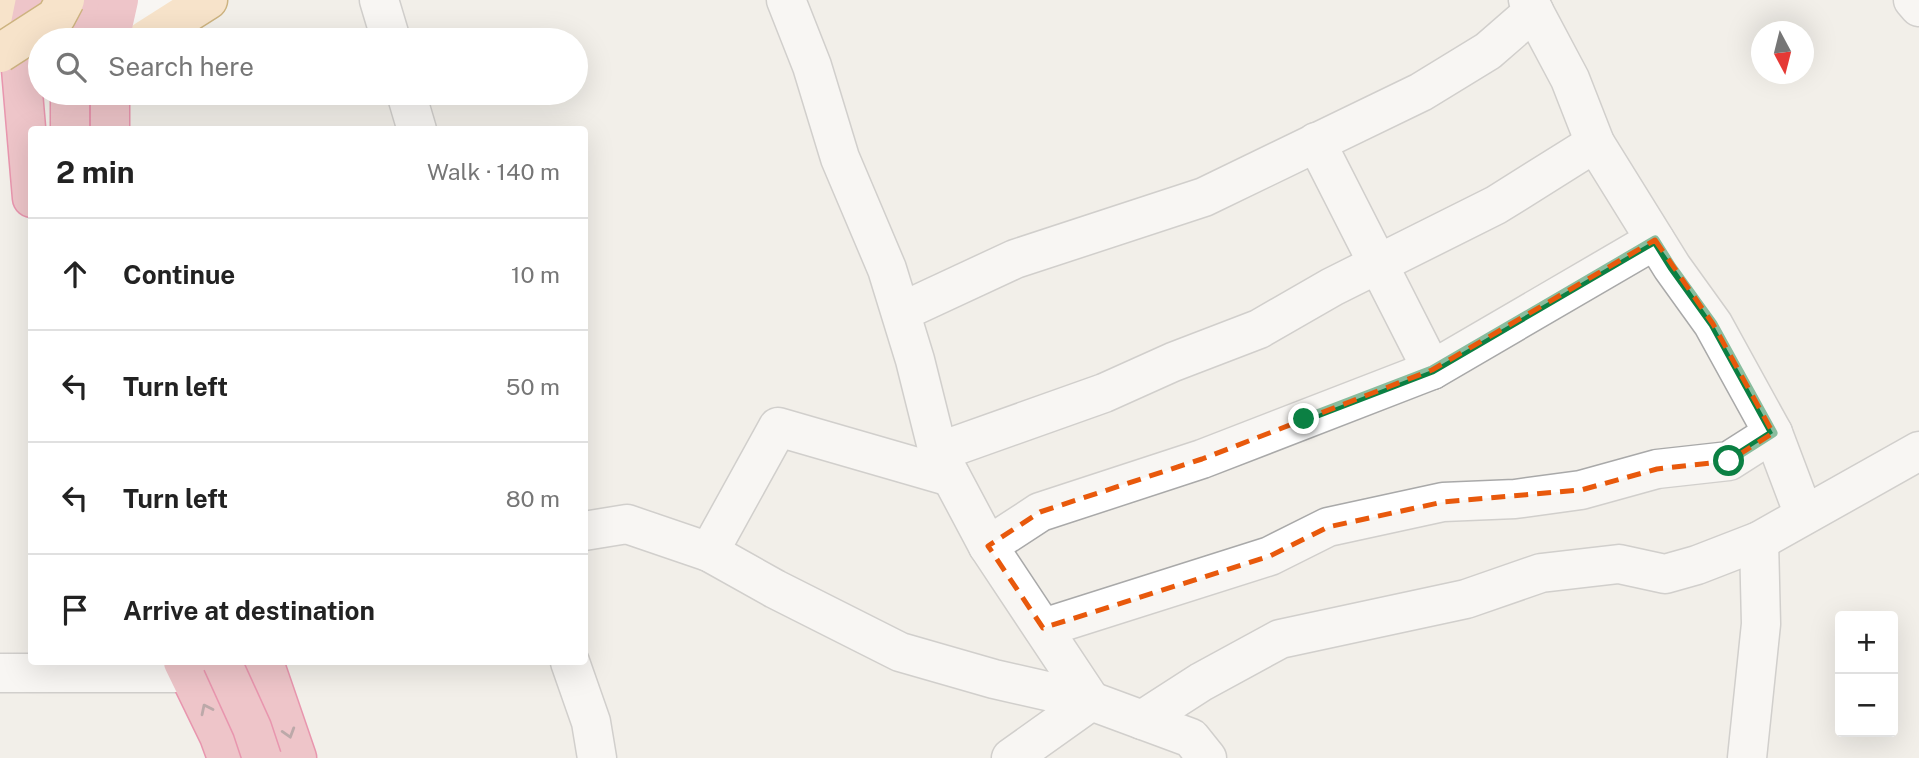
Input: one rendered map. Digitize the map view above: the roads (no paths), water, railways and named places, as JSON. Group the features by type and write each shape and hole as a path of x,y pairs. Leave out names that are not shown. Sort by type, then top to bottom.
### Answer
{"highway":[{"path":"35,28 45,1"},
{"path":"91,28 108,13"},
{"path":"28,49 21,69 28,161"},
{"path":"70,105 70,126"},
{"path":"110,105 110,126"},
{"path":"198,665 227,758"},
{"path":"198,665 252,728 262,758"},
{"path":"265,665 297,758"}],"main road":[{"path":"164,28 208,0"},
{"path":"0,19 45,1 56,17 39,28"},
{"path":"0,53 28,35"}],"street":[{"path":"108,13 174,0"},
{"path":"379,0 387,28"},
{"path":"786,0 812,66 840,158 887,269 944,465 988,546 1091,701"},
{"path":"1913,0 1919,8"},
{"path":"901,312 1015,259 1204,197 1421,92 1488,51 1531,6 1570,79 1595,143 1672,267 1713,324 1773,433 1804,515"},
{"path":"410,105 416,126"},
{"path":"1316,142 1432,370"},
{"path":"709,552 778,427 944,465 1173,362 1259,329 1379,262 1496,205 1595,143"},
{"path":"988,546 1040,512 1190,463 1432,370 1655,240"},
{"path":"1043,628 1270,556 1328,527 1443,502 1515,499 1581,490 1657,469 1729,461 1773,433"},
{"path":"1142,720 1202,682 1280,639 1466,599 1541,573 1619,564 1665,574 1697,565 1759,541 1919,451"},
{"path":"588,530 627,524 709,552 775,589 900,652 994,679 1091,701 1191,738 1207,758"},
{"path":"1747,758 1761,624 1759,541"},
{"path":"0,673 198,665"},
{"path":"571,665 591,722 597,758"},
{"path":"1011,758 1091,701"}]}
